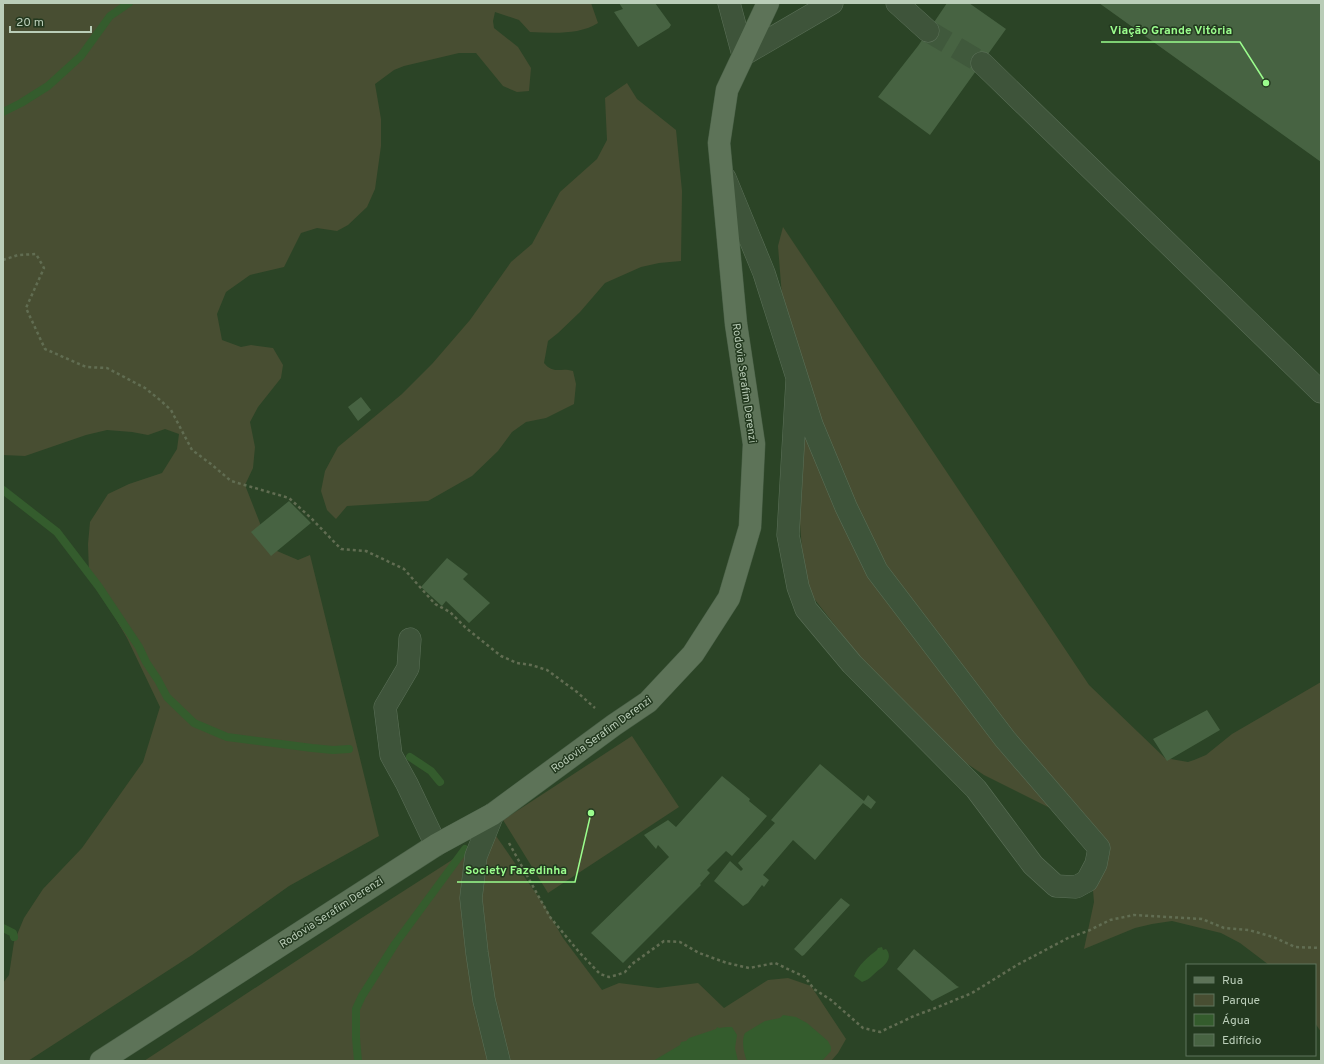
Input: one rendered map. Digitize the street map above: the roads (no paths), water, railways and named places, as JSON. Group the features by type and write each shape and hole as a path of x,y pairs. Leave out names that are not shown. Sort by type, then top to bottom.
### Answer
{"main road":[{"name":"Rodovia Serafim Derenzi","path":"101,1061 436,845 493,814 614,725 648,702 693,654 728,598 750,527 754,444 736,324 719,143 727,90 768,3"}],"street":[{"path":"729,3 743,55 832,3"},
{"path":"896,3 928,31"},
{"path":"982,63 1321,392"},
{"path":"722,173 764,273 812,425 846,507 877,571 1005,739 1099,848 1096,864 1087,881 1076,888 1056,886 1033,865 976,789 852,664 806,609 798,587 788,535 797,380"},
{"path":"410,639 408,668 385,707 391,755 407,784 436,845"},
{"path":"493,814 476,856 471,898 484,1000 499,1061"}],"water":[{"path":"882,947 883,950 886,949 889,954 885,964 865,981 862,982 854,976 864,961 878,948"},
{"path":"783,1015 796,1017 807,1023 828,1041 831,1051 822,1061 747,1061 743,1043 745,1033 765,1021 780,1018"},
{"path":"717,1027 732,1027 737,1035 735,1048 738,1061 653,1061 680,1045 681,1042 716,1029"}],"waterway":[{"path":"3,112 21,103 48,86 81,56 110,16 129,3"},
{"path":"3,490 57,532 99,587 139,647 146,662 167,697 194,723 227,737 312,748 333,750 349,749"},
{"path":"410,757 431,771 440,782"},
{"path":"358,1061 356,1009 362,996 395,944 465,849"},
{"path":"3,928 13,933 14,937"}],"tunnel":[{"path":"928,31 982,63"}],"place":[{"name":"Viação Grande Vitória","path":"1266,83"},
{"name":"Society Fazedinha","path":"591,813"}]}
